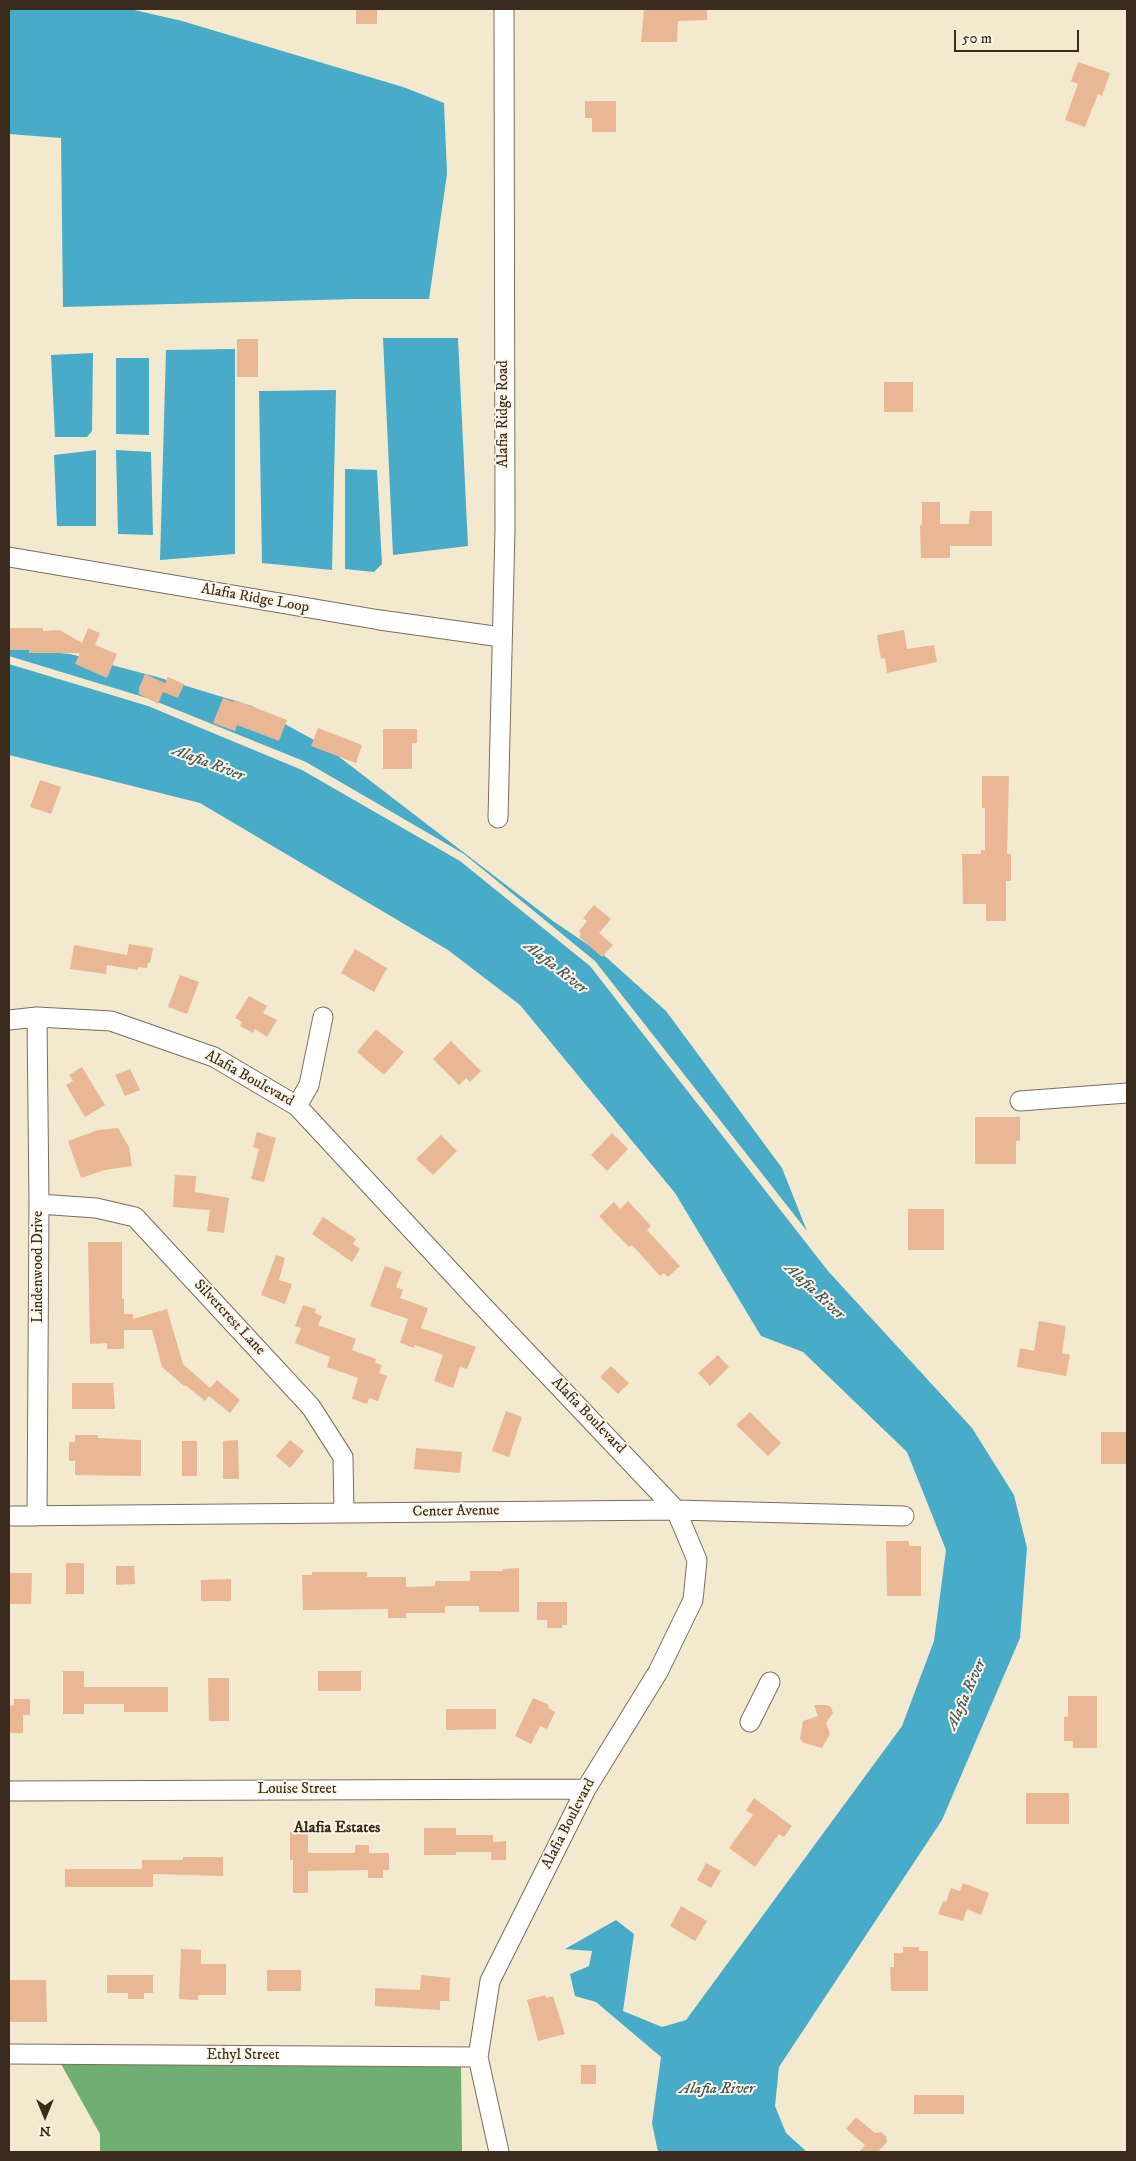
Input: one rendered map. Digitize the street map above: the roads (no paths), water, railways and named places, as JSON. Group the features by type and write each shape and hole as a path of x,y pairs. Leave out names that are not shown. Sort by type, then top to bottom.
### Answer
{"street":[{"name":"Alafia Ridge Road","path":"498,818 505,529 504,9"},
{"name":"Alafia Ridge Loop","path":"9,557 380,620 502,637"},
{"path":"297,1106 309,1085 323,1017"},
{"name":"Alafia Boulevard","path":"9,1020 37,1018 111,1020 214,1057 297,1106 676,1510 697,1560 693,1600 658,1672 586,1789 490,1981 478,2057"},
{"name":"Lindenwood Drive","path":"37,1018 39,1204 37,1516"},
{"path":"1020,1101 1127,1093"},
{"name":"Silvercrest Lane","path":"39,1204 96,1208 135,1216 311,1407 343,1457 344,1513"},
{"name":"Center Avenue","path":"9,1516 676,1510 904,1516"},
{"path":"750,1722 770,1682"},
{"name":"Louise Street","path":"9,1791 586,1789"},
{"name":"Ethyl Street","path":"9,2054 478,2057"},
{"path":"478,2057 499,2152"}],"water":[{"path":"9,9 130,9 182,21 403,87 444,103 447,174 429,299 355,299 63,307 61,138 9,134"},
{"path":"383,338 458,338 468,546 393,555"},
{"path":"235,349 235,554 160,560 166,350"},
{"path":"93,353 92,431 87,437 55,437 51,355"},
{"path":"116,358 149,358 149,435 116,434"},
{"path":"336,390 332,570 262,563 259,391"},
{"path":"96,450 96,526 57,526 54,455"},
{"path":"116,450 151,452 153,535 118,534"},
{"path":"345,469 377,470 382,564 374,572 345,569"},
{"path":"9,648 70,654 157,677 252,706 325,746 553,921 606,957 666,1011 782,1168 807,1231 595,961 464,854 306,762 150,699 9,656"},
{"name":"Alafia River","path":"9,664 148,706 302,770 460,861 590,966 828,1271 972,1428 1014,1495 1027,1548 1020,1638 942,1820 779,2067 775,2106 786,2133 807,2152 658,2152 652,2123 661,2057 596,2002 575,1996 570,1974 589,1966 592,1951 565,1949 616,1920 634,1934 623,2011 662,2027 686,2020 902,1726 934,1641 946,1550 907,1452 803,1352 761,1336 675,1193 520,1005 448,950 200,803 9,755"}],"district":[{"name":"Alafia Estates","path":"337,1829"}]}
